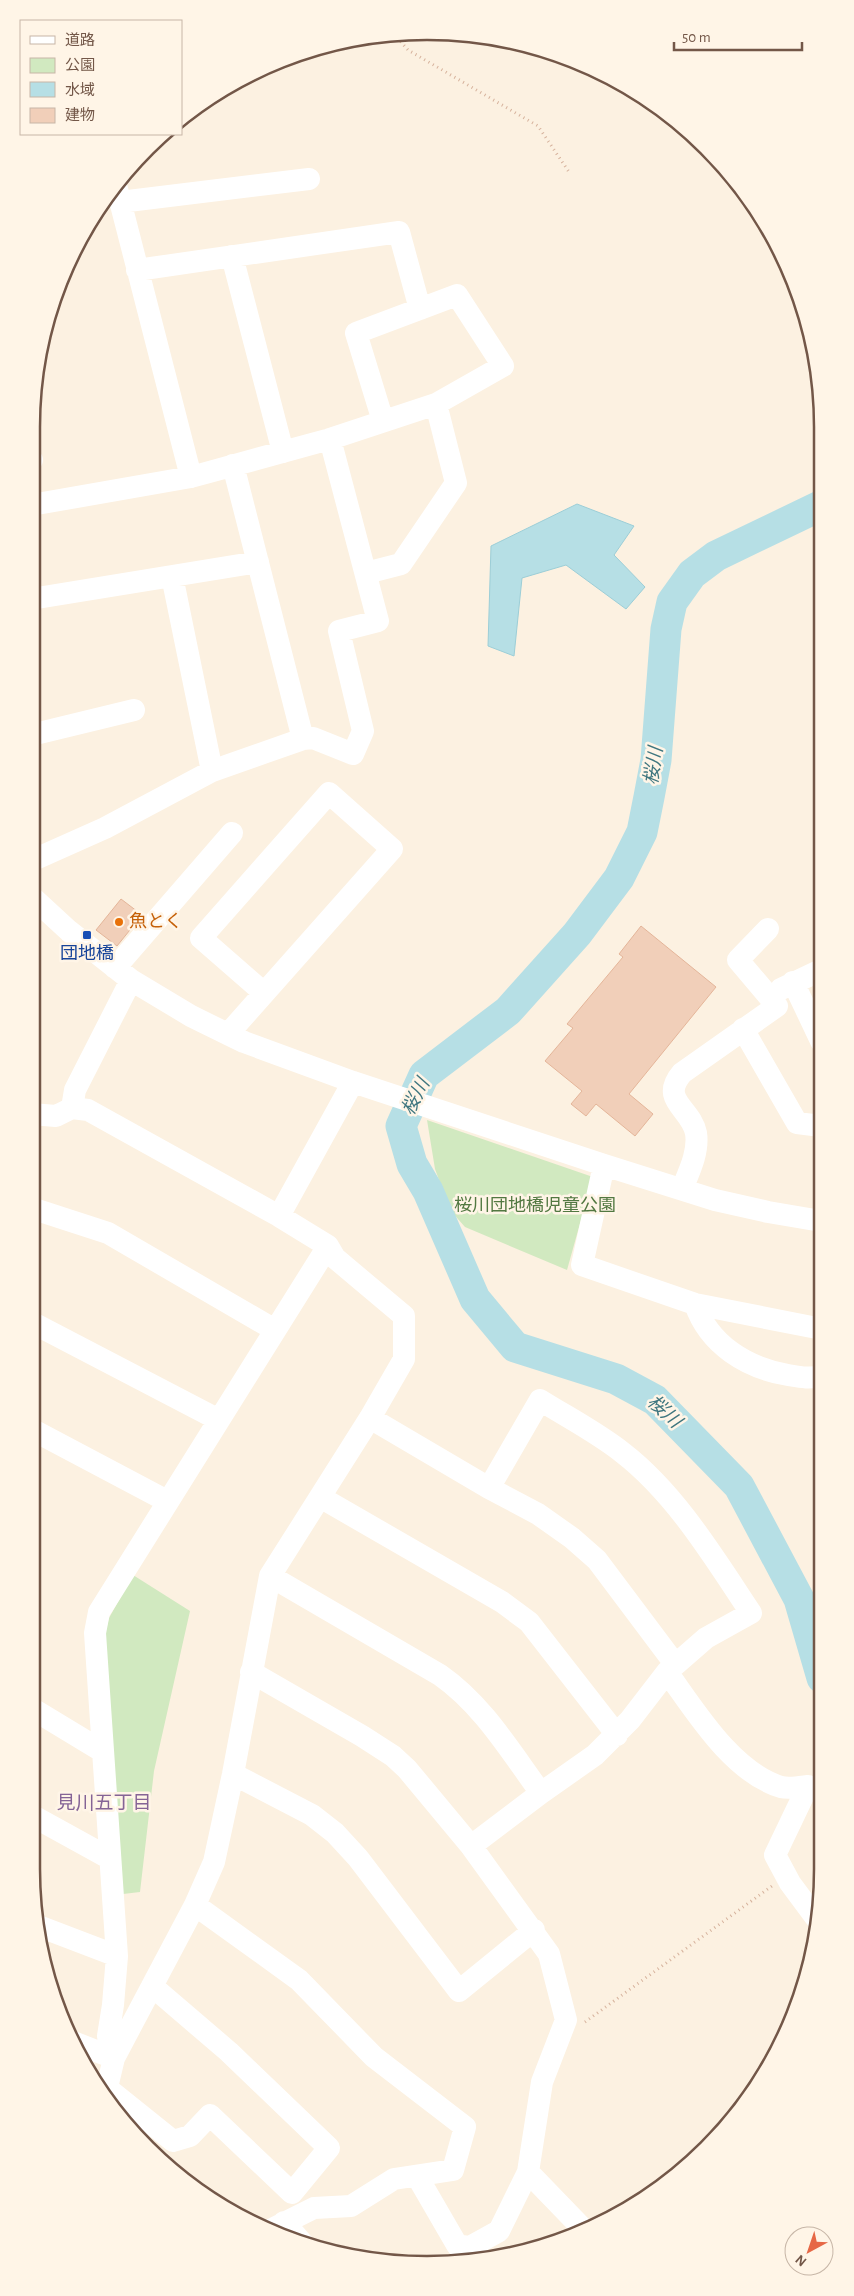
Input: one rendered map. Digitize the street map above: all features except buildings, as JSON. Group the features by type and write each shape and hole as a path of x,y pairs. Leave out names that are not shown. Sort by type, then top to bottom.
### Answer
{"street":[{"path":"118,194 309,179"},
{"path":"117,195 191,477"},
{"path":"137,270 399,232 420,309"},
{"path":"232,256 283,452"},
{"path":"40,503 191,477 330,439 436,404 503,366 457,295 356,333 383,421"},
{"path":"366,573 401,564 456,483 436,404"},
{"path":"40,857 104,828 212,770 303,739 313,738 353,754 363,731 339,631 378,621 330,439"},
{"path":"233,466 303,739"},
{"path":"40,598 258,562"},
{"path":"172,576 212,770"},
{"path":"40,733 134,710"},
{"path":"228,1034 392,849 330,793 201,938 264,993"},
{"path":"72,1108 75,1090 123,974 232,833"},
{"path":"40,904 69,931 123,974 191,1016 228,1034 353,1082 386,1091 604,1165 716,1200 814,1220"},
{"path":"682,1189 696,1153 696,1134 692,1121 675,1099 673,1090 676,1081 682,1073 777,1006 738,960 768,929"},
{"path":"769,996 793,982 814,973"},
{"path":"793,982 814,1026"},
{"path":"743,1029 797,1122 814,1125"},
{"path":"279,1216 353,1082"},
{"path":"40,1115 56,1116 72,1108 88,1110 279,1216 328,1246 335,1258 404,1316 404,1359 370,1418 270,1576 233,1774 214,1862 195,1905 114,2058 107,2087"},
{"path":"604,1165 582,1264 695,1304 814,1327"},
{"path":"40,1211 108,1233 275,1330"},
{"path":"114,2058 108,2036 114,2005 117,1956 95,1634 100,1612 167,1501 328,1246"},
{"path":"695,1304 700,1319 712,1334 726,1349 750,1365 777,1373 810,1379 814,1378"},
{"path":"40,1327 219,1420"},
{"path":"471,1846 541,1793 595,1756 617,1735 671,1668 706,1638 751,1614 708,1548 655,1482 623,1452 540,1400 489,1488"},
{"path":"370,1418 489,1488 538,1514 572,1538 597,1560 671,1668 700,1717 730,1753 758,1777 783,1788 808,1786 775,1855 786,1876 812,1912"},
{"path":"40,1434 167,1501"},
{"path":"320,1497 502,1602 529,1622 617,1735"},
{"path":"270,1576 440,1675 460,1689 477,1706 541,1793"},
{"path":"251,1672 393,1756 407,1769 471,1846 534,1930 549,1954 566,2020 542,2082 528,2172 499,2231 470,2248 456,2245 417,2176"},
{"path":"40,1714 102,1752"},
{"path":"233,1774 312,1815 335,1833 358,1858 459,1991 534,1930"},
{"path":"40,1820 110,1858"},
{"path":"195,1905 298,1980 374,2057 465,2126 453,2170 394,2179 351,2206 314,2208 277,2226"},
{"path":"44,1928 117,1956"},
{"path":"116,2099 173,2141 190,2136 210,2115 292,2193 329,2148 229,2052 152,1986"},
{"path":"83,2046 114,2058"},
{"path":"528,2172 580,2225"}],"path":[{"path":"400,41 408,50 538,126 569,172"},
{"path":"561,2031 579,2026 786,1876"}],"green space":[{"name":"桜川団地橋児童公園","path":"427,1120 593,1177 567,1270 465,1227 450,1210 435,1169"},
{"path":"133,1575 190,1611 154,1771 140,1892 123,1894 104,1638 109,1618"}],"water":[{"path":"577,504 634,526 614,555 645,587 626,609 566,565 522,578 514,656 488,646 491,546"}],"waterway":[{"name":"桜川","path":"814,509 716,556 692,574 672,602 666,629 656,760 649,797 642,832 619,878 577,934 508,1011 424,1075 401,1126 412,1164 428,1191 475,1299 515,1347 616,1379 655,1400 739,1486 799,1599 814,1651"}],"place":[{"name":"魚とく","path":"119,922"},
{"name":"団地橋","path":"87,935"}],"district":[{"name":"見川五丁目","path":"104,1803"}]}
